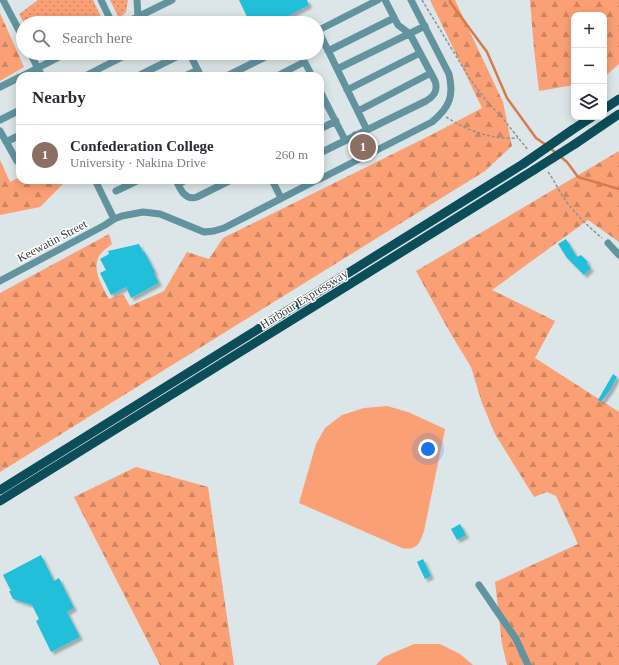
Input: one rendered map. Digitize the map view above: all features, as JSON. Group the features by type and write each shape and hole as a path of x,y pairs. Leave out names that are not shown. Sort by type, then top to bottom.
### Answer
{"main road":[{"path":"607,107 619,99"},
{"name":"Harbour Expressway","path":"0,501 534,170 619,114"},
{"name":"Harbour Expressway","path":"0,490 523,164 587,120"}],"street":[{"path":"101,0 109,16"},
{"path":"137,0 138,16"},
{"path":"140,16 172,0"},
{"path":"324,27 378,0"},
{"path":"324,151 431,98 436,92 436,81 410,34 398,25 385,0"},
{"path":"324,177 432,122 446,107 450,97 451,84 449,74 411,0"},
{"path":"7,1 16,22"},
{"path":"328,51 394,18"},
{"path":"337,70 425,26"},
{"path":"324,43 367,130"},
{"path":"347,90 420,53"},
{"path":"34,60 40,72"},
{"path":"30,72 53,60"},
{"path":"93,72 116,60"},
{"path":"146,72 170,60"},
{"path":"192,60 198,72"},
{"path":"235,72 259,60"},
{"path":"285,72 304,62 310,72"},
{"path":"358,111 431,73"},
{"path":"0,87 16,79"},
{"path":"324,105 336,121 346,140"},
{"path":"0,120 16,112"},
{"path":"324,127 336,121"},
{"path":"0,131 16,162"},
{"path":"355,135 365,156"},
{"path":"6,142 16,137"},
{"path":"98,184 114,219"},
{"path":"116,191 131,184"},
{"path":"178,184 185,195 192,198 223,184"},
{"path":"274,184 281,198"},
{"name":"Keewatin Street","path":"0,281 122,216 143,212 160,214 204,232 214,231 224,228 309,184"},
{"path":"608,243 619,255"},
{"path":"479,585 516,639 528,665"}],"path":[{"path":"422,0 470,79 488,103 500,115 530,152"},
{"path":"441,114 467,129 483,135 507,139 518,138"},
{"path":"545,170 554,181 567,203 584,222 608,243"}],"green space":[{"path":"38,0 93,0 101,16 20,16 19,14"},
{"path":"110,0 128,0 126,12 121,16 118,16"},
{"path":"430,0 455,0 503,102 512,146 485,171 0,472 0,293 109,234 112,244 102,252 98,258 98,276 109,299 123,294 130,306 164,291 187,252 209,259 223,238 433,134 482,108"},
{"path":"530,0 619,0 619,64 607,74 607,12 571,12 571,86 539,91"},
{"path":"0,13 16,49 16,60 21,60 24,67 0,81"},
{"path":"619,151 619,242 588,220 492,290 555,321 535,358 619,412 619,665 507,665 502,644 495,582 578,544 556,496 547,492 534,497 495,434 482,403 471,367 416,271"},
{"path":"0,160 10,182 16,179 16,184 63,184 40,207 0,215"},
{"path":"387,406 408,412 445,429 424,531 417,545 407,549 299,503 316,444 325,428 342,415 364,408"},
{"path":"136,467 208,487 234,665 160,665 74,497"},
{"path":"414,644 440,644 460,654 473,665 376,665 384,657"}],"building":[{"path":"239,0 307,0 309,5 288,16 247,16"},
{"path":"566,239 577,257 581,255 588,262 587,264 591,268 584,275 567,258 558,244"},
{"path":"139,244 155,272 154,273 159,283 131,298 126,287 111,295 100,273 106,270 100,259 109,254 108,251"},
{"path":"613,374 617,377 601,402 598,400"},
{"path":"460,524 466,535 457,540 451,529"},
{"path":"41,555 54,581 59,578 74,608 67,612 80,637 51,652 36,621 39,619 32,605 13,599 9,591 11,591 3,575"},
{"path":"423,559 431,576 425,579 417,562"}],"waterway":[{"path":"450,0 487,52 507,98 536,138 546,145"},
{"path":"550,148 567,162 578,177 619,189"}],"place":[{"name":"Confederation College","path":"363,147"}]}
